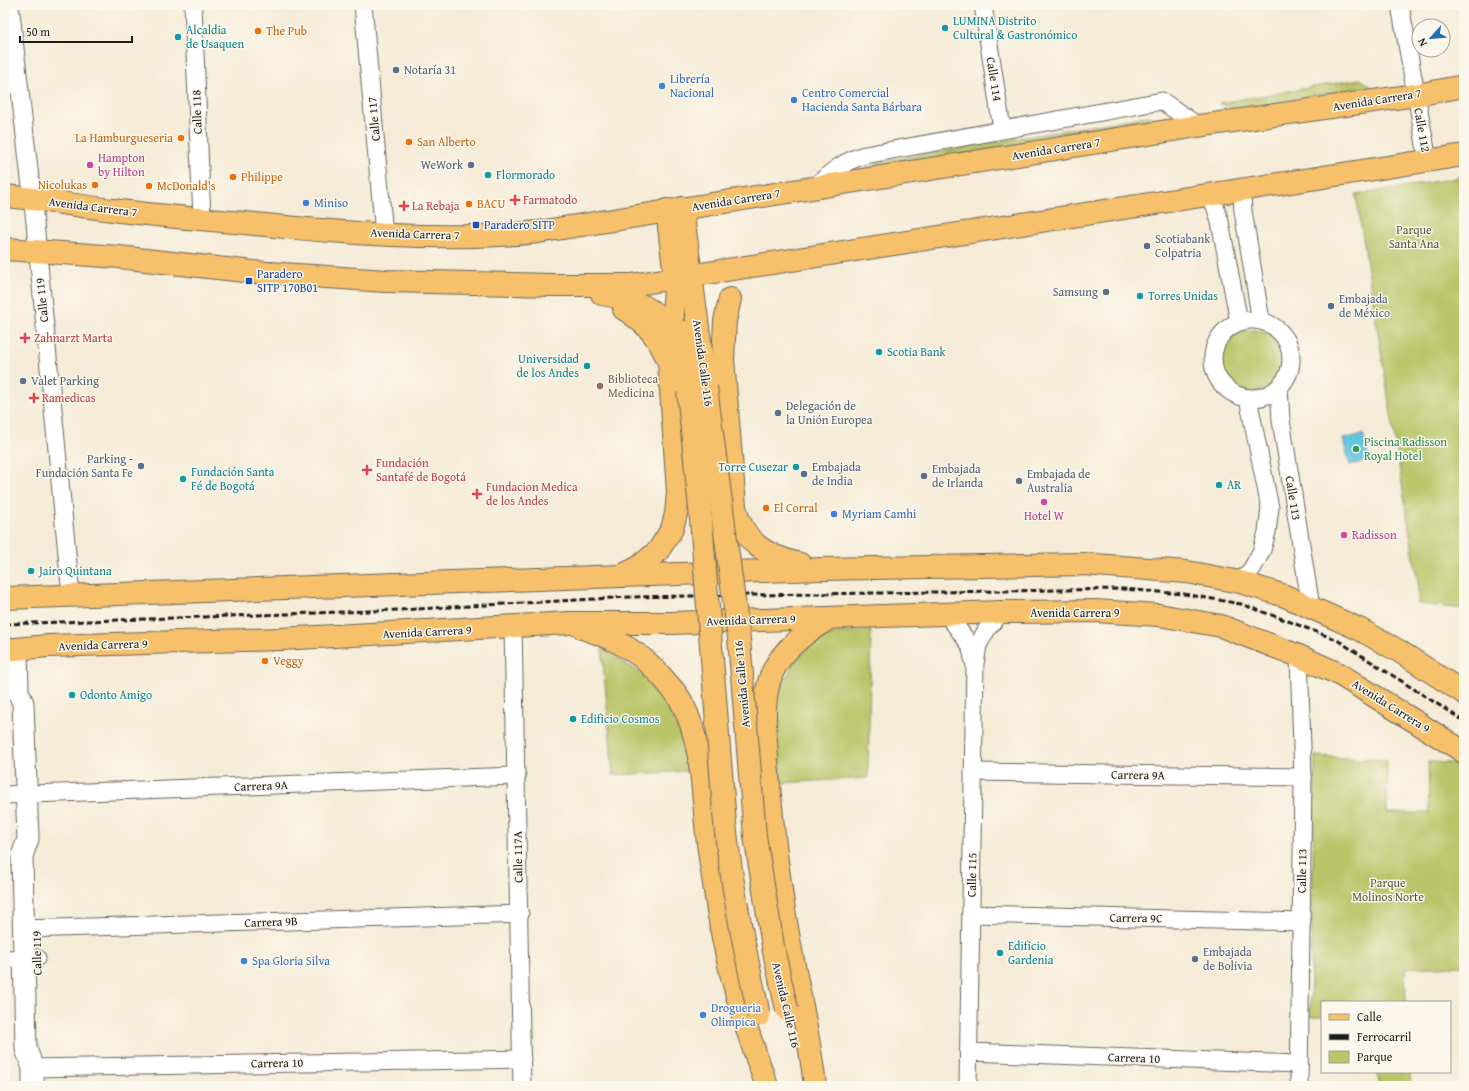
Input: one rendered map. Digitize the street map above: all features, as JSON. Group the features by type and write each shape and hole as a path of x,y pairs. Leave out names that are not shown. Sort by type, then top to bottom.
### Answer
{"main road":[{"name":"Avenida Carrera 7","path":"5,196 32,198 49,202 114,210 323,231 435,236 504,235 538,232 1198,126 1416,95 1464,86"},
{"path":"5,249 119,257 253,272 386,282 631,285 1464,155"},
{"name":"Avenida Calle 116","path":"675,209 683,277 685,354 697,389 739,639 755,836 774,952 806,1086"},
{"path":"685,354 741,284 760,265"},
{"path":"672,330 683,277"},
{"path":"553,285 619,296 646,307 657,314 672,330 685,354 678,492 676,514 672,529 658,551 639,567 620,576"},
{"path":"553,285 609,301 638,317 655,335 685,354"},
{"path":"730,298 725,321 723,359 737,517 746,535 757,546 781,560 821,569"},
{"name":"Avenida Calle 116","path":"697,389 701,519 724,816 738,915 776,1086"},
{"path":"5,598 821,569 1083,564 1187,572 1240,582 1284,596 1359,629 1399,651 1464,693"},
{"name":"Avenida Carrera 9","path":"17,649 280,639 569,624 671,623 1002,612 1095,611 1159,615 1221,626 1299,656 1339,674 1464,752"},
{"path":"815,1086 812,1062 786,922 776,849 769,784 765,718 766,703 772,674 783,655 804,634 831,618"},
{"path":"569,624 605,636 626,646 643,658 659,672 682,702 687,712 694,733 697,750 708,843 725,948 750,1039 768,1086"}],"street":[{"name":"Calle 119","path":"10,5 32,198 71,595"},
{"name":"Calle 118","path":"193,5 202,219"},
{"name":"Calle 117","path":"363,5 384,234"},
{"name":"Calle 114","path":"983,5 1002,129"},
{"name":"Calle 112","path":"1400,5 1428,160"},
{"path":"813,188 829,173 851,159 865,155 1162,101 1198,126"},
{"path":"1244,189 1242,196 1243,211 1261,321"},
{"path":"1209,194 1220,222 1239,322"},
{"path":"1250,320 1261,321 1271,324 1286,338 1290,348 1290,369 1286,380 1270,395 1259,398 1237,396 1227,390 1219,381 1214,371 1212,359 1214,348 1219,336 1228,327 1239,322 1250,320"},
{"name":"Calle 113","path":"1279,388 1281,420 1311,607"},
{"name":"Calle 113","path":"1240,582 1252,569 1262,550 1268,532 1270,508 1248,398"},
{"name":"Calle 115","path":"968,1086 975,664 978,645 987,629 1002,612"},
{"name":"Calle 115","path":"947,614 970,645 975,664"},
{"name":"Calle 117A","path":"513,627 520,914 522,1086"},
{"name":"Calle 119","path":"17,649 18,692 23,703 27,794 28,839 22,856 30,929 22,959 26,1049 33,1077"},
{"name":"Calle 113","path":"1298,1086 1302,922 1303,778 1299,656"},
{"name":"Carrera 9A","path":"973,772 1303,778"},
{"name":"Carrera 9A","path":"5,795 516,776"},
{"name":"Carrera 9B","path":"30,929 520,914"},
{"name":"Carrera 9C","path":"971,914 1302,922"},
{"name":"Carrera 10","path":"969,1052 1299,1064"},
{"name":"Carrera 10","path":"33,1077 522,1059"}],"green space":[{"path":"1360,79 1371,86 1232,109 1219,103"},
{"path":"1148,116 1159,120 859,172 880,162"},
{"name":"Parque Santa Ana","path":"1462,177 1464,182 1464,609 1418,604 1418,584 1356,195"},
{"path":"1252,330 1264,332 1274,339 1281,349 1283,361 1281,373 1274,383 1264,390 1252,392 1240,390 1230,383 1223,373 1221,361 1223,349 1230,339 1240,332"},
{"path":"871,630 868,778 779,783 773,718 775,702 794,662 813,643 837,633"},
{"path":"602,649 640,673 671,709 685,749 690,771 613,775"},
{"name":"Parque Molinos Norte","path":"1315,756 1387,760 1387,813 1429,813 1428,762 1450,763 1464,772 1464,966 1405,968 1406,1001 1321,1001 1321,1016 1310,1017"},
{"path":"1378,1073 1410,1073 1411,1086 1379,1086"}],"water":[{"name":"Piscina Radisson Royal Hotel","path":"1363,434 1369,460 1350,465 1343,439"}],"railway":[{"path":"5,624 399,610 629,597 1123,589 1184,594 1241,604 1288,621 1337,640 1464,721"}],"place":[{"name":"LUMINA Distrito Cultural & Gastronómico","path":"945,28"},
{"name":"The Pub","path":"258,31"},
{"name":"Alcaldia de Usaquen","path":"178,37"},
{"name":"Notaría 31","path":"396,70"},
{"name":"Librería Nacional","path":"662,86"},
{"name":"Centro Comercial Hacienda Santa Bárbara","path":"794,100"},
{"name":"La Hamburgueseria","path":"181,138"},
{"name":"San Alberto","path":"409,142"},
{"name":"Hampton by Hilton","path":"90,165"},
{"name":"WeWork","path":"471,165"},
{"name":"Flormorado","path":"488,175"},
{"name":"Philippe","path":"233,177"},
{"name":"Nicolukas","path":"95,185"},
{"name":"McDonald's","path":"149,186"},
{"name":"Farmatodo","path":"515,200"},
{"name":"Miniso","path":"306,203"},
{"name":"BACU","path":"469,204"},
{"name":"La Rebaja","path":"404,206"},
{"name":"Paradero SITP","path":"476,225"},
{"name":"Scotiabank Colpatria","path":"1147,246"},
{"name":"Paradero SITP 170B01","path":"249,281"},
{"name":"Samsung","path":"1106,292"},
{"name":"Torres Unidas","path":"1140,296"},
{"name":"Embajada de México","path":"1331,306"},
{"name":"Zahnarzt Marta","path":"25,338"},
{"name":"Scotia Bank","path":"879,352"},
{"name":"Universidad de los Andes","path":"587,366"},
{"name":"Valet Parking","path":"23,381"},
{"name":"Biblioteca Medicina","path":"600,386"},
{"name":"Ramedicas","path":"34,398"},
{"name":"Delegación de la Unión Europea","path":"778,413"},
{"name":"Piscina Radisson Royal Hotel","path":"1356,449"},
{"name":"Parking - Fundación Santa Fe","path":"141,466"},
{"name":"Torre Cusezar","path":"796,467"},
{"name":"Fundación Santafé de Bogotá","path":"367,470"},
{"name":"Embajada de India","path":"804,474"},
{"name":"Embajada de Irlanda","path":"924,476"},
{"name":"Fundación Santa Fé de Bogotá","path":"183,479"},
{"name":"Embajada de Australia","path":"1019,481"},
{"name":"AR","path":"1219,485"},
{"name":"Fundacion Medica de los Andes","path":"477,494"},
{"name":"Hotel W","path":"1044,502"},
{"name":"El Corral","path":"766,508"},
{"name":"Myriam Camhi","path":"834,514"},
{"name":"Radisson","path":"1344,535"},
{"name":"Jairo Quintana","path":"31,571"},
{"name":"Veggy","path":"265,661"},
{"name":"Odonto Amigo","path":"72,695"},
{"name":"Edificio Cosmos","path":"573,719"},
{"name":"Edificio Gardenia","path":"1000,953"},
{"name":"Embajada de Bolivia","path":"1195,959"},
{"name":"Spa Gloria Silva","path":"244,961"},
{"name":"Drogueria Olimpica","path":"703,1015"}]}
